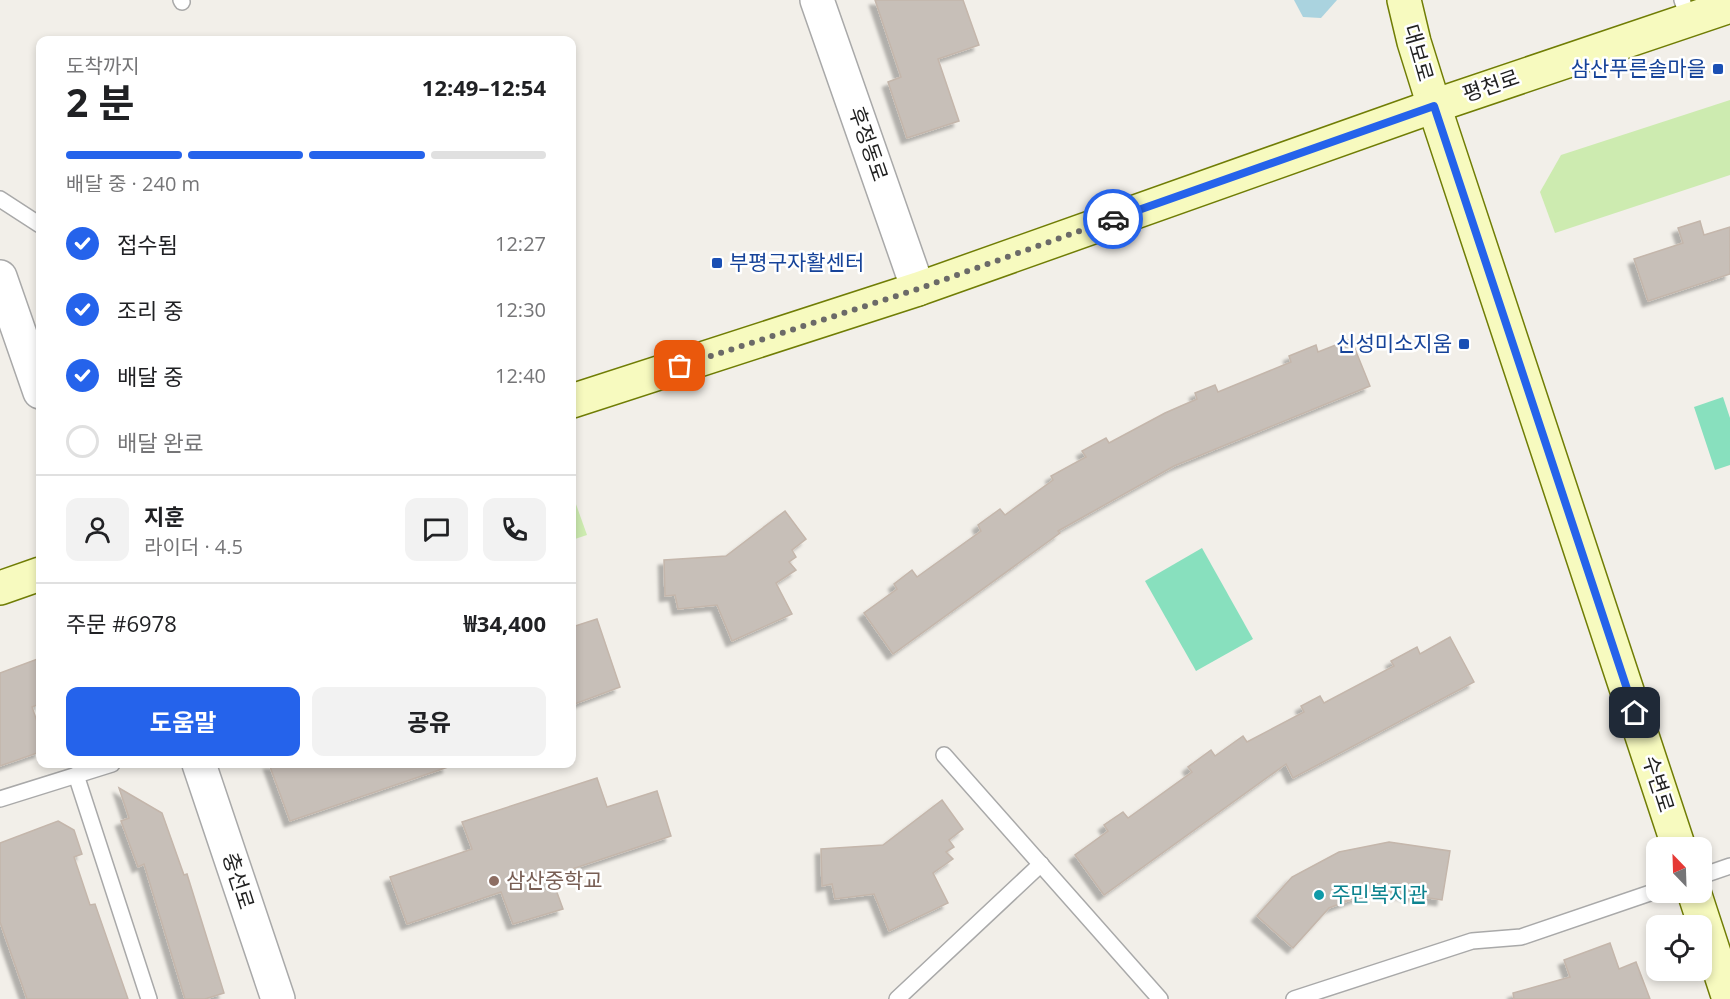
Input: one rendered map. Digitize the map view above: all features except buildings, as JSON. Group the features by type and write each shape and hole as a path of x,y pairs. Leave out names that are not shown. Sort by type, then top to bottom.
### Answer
{"main road":[{"name":"대보로","path":"1404,0 1414,42 1434,106"},
{"name":"평천로","path":"576,400 918,289 1434,106 1685,10 1730,6"},
{"name":"수변로","path":"1434,106 1675,837"},
{"path":"0,588 36,575"},
{"path":"1698,903 1729,999"}],"street":[{"name":"후정동로","path":"817,0 918,289"},
{"path":"0,277 36,380"},
{"name":"충선로","path":"200,768 278,999"}],"lane":[{"path":"0,199 36,222"},
{"path":"944,755 1160,999"},
{"path":"0,798 99,768"},
{"path":"75,775 149,999"},
{"path":"897,999 1041,864"},
{"path":"1712,872 1730,866"},
{"path":"1294,999 1472,941 1521,937 1646,894"}],"green space":[{"path":"1730,100 1730,175 1555,233 1540,192 1561,155"},
{"path":"1723,397 1730,418 1730,465 1715,470 1694,407"},
{"path":"576,504 587,535 576,539"},
{"path":"1202,548 1253,639 1196,671 1145,581"}],"water":[{"path":"1294,0 1337,0 1321,18 1303,17"}],"way so far":[{"path":"680,366 918,289 1113,219"}],"place":[{"name":"삼산푸른솔마을","path":"1718,69"},
{"name":"부평구자활센터","path":"717,263"},
{"name":"신성미소지움","path":"1464,344"},
{"name":"삼산중학교","path":"494,881"},
{"name":"주민복지관","path":"1319,895"}],"route":[{"path":"1113,219 1434,106 1635,713"}]}
